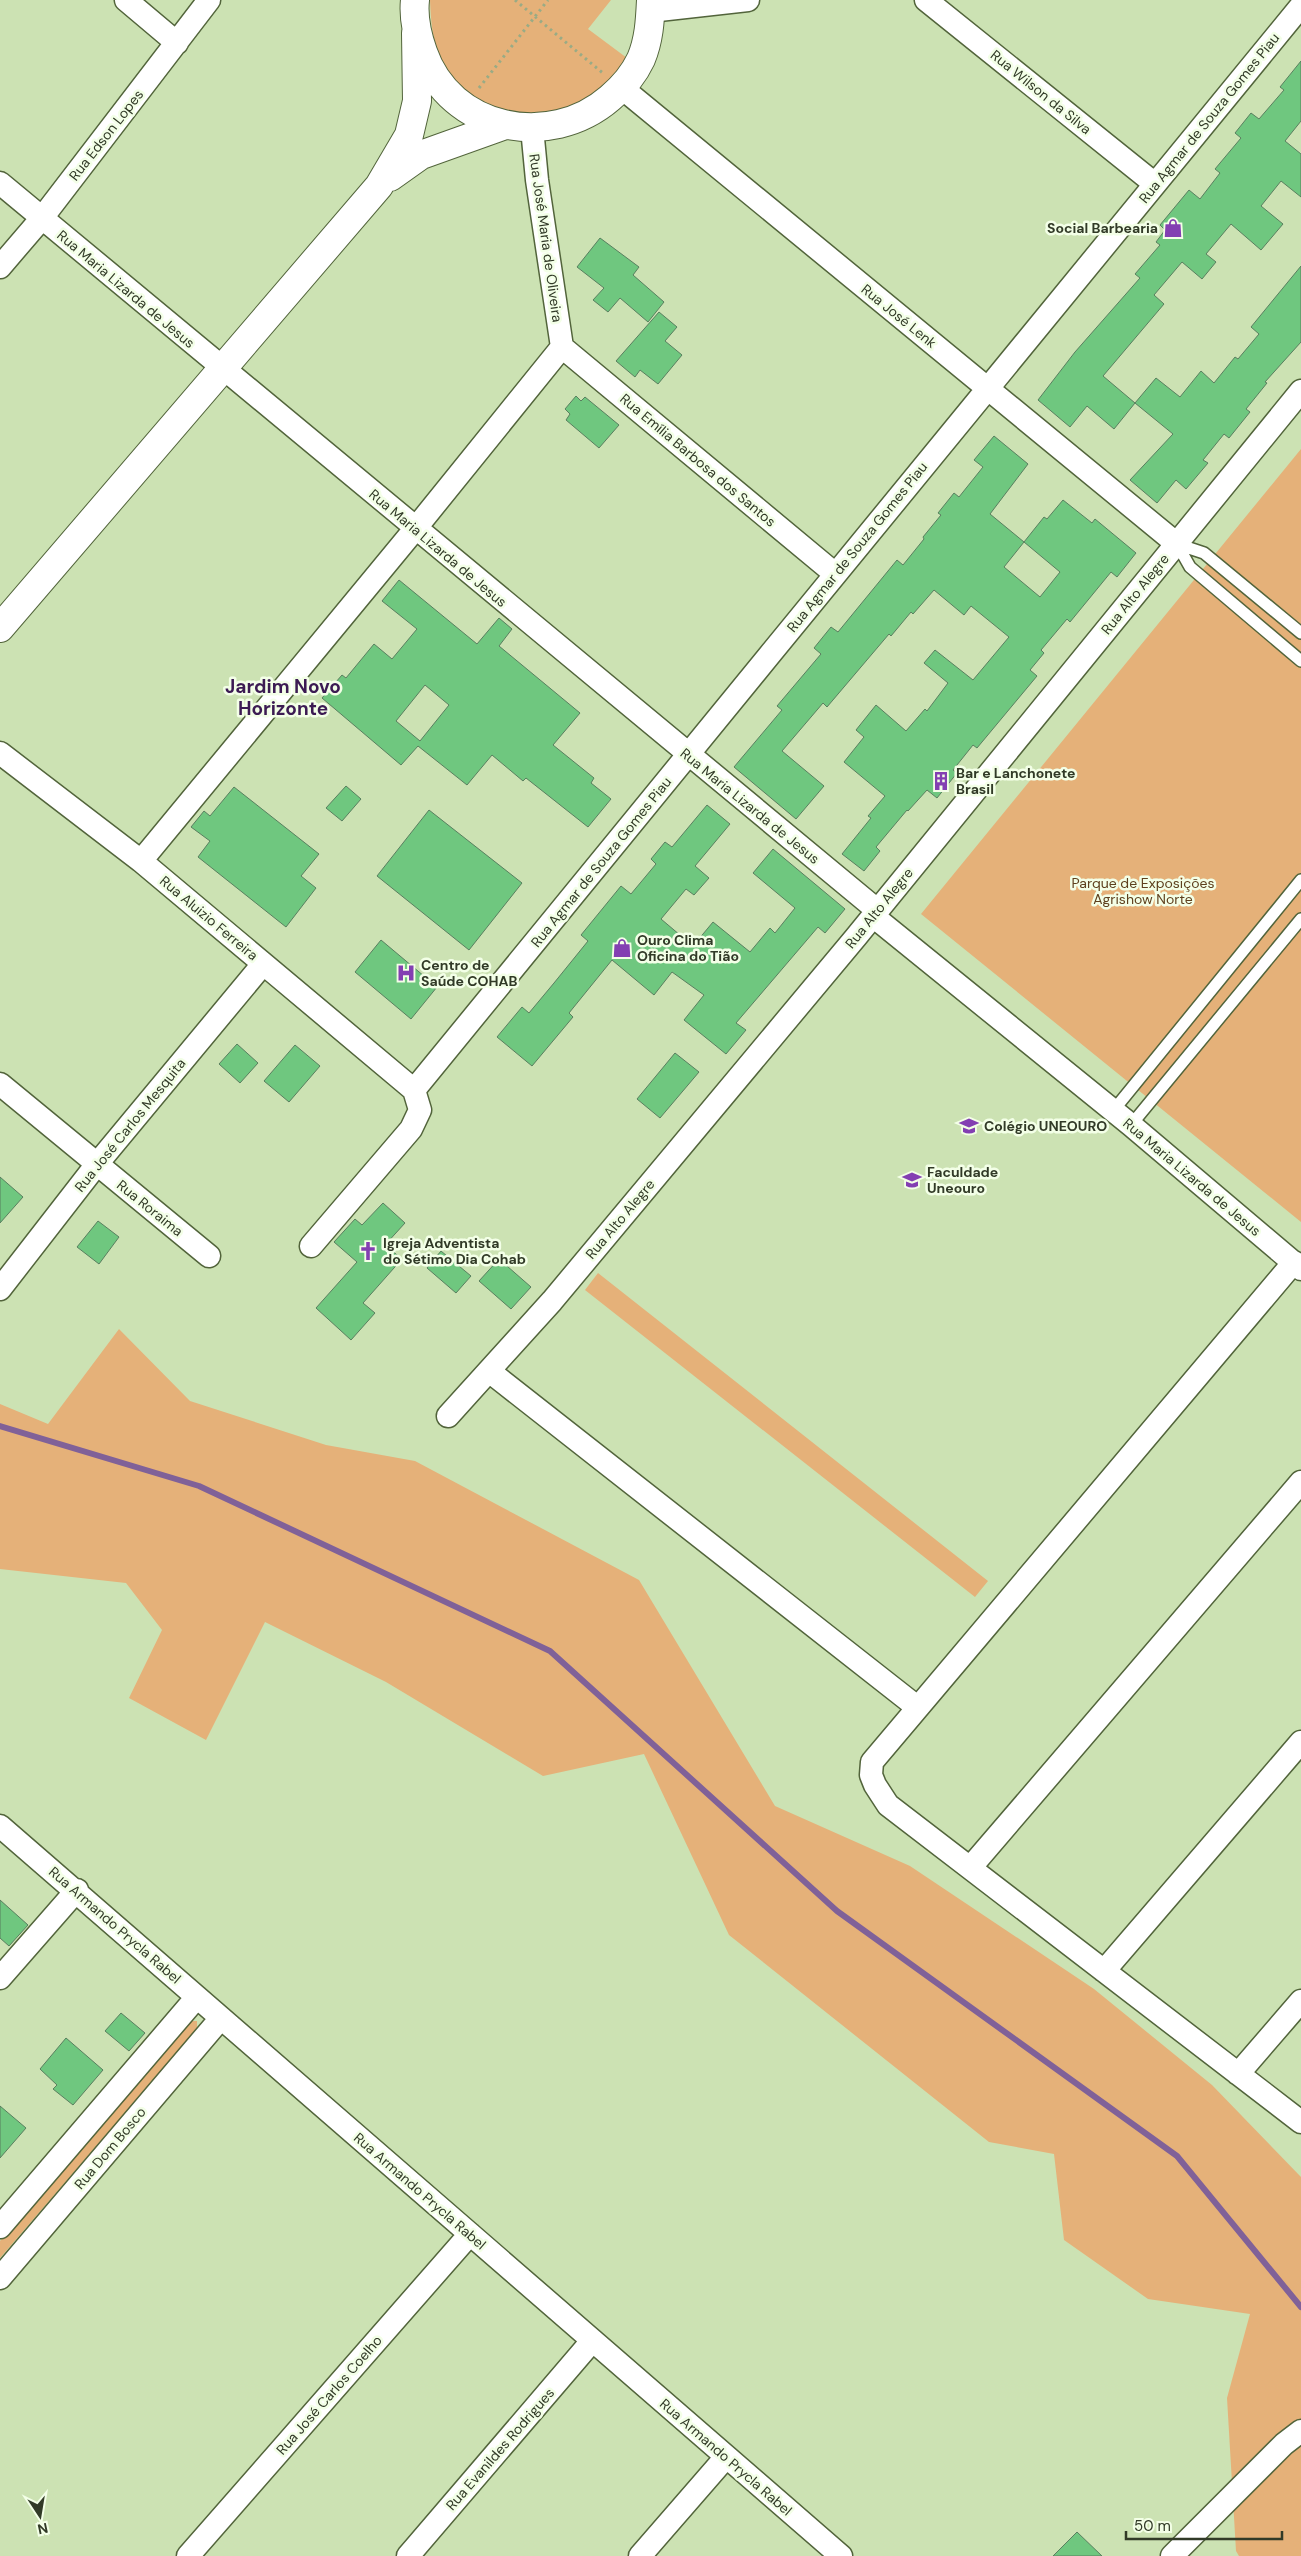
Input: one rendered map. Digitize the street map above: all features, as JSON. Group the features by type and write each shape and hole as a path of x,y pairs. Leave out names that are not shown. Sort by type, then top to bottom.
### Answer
{"street":[{"path":"126,0 177,42"},
{"name":"Rua Edson Lopes","path":"0,267 42,218 209,0"},
{"path":"0,628 379,186 409,135 418,101 415,0"},
{"path":"416,33 427,65 447,92 464,106 473,113 505,125 532,128 570,123 598,109 622,88 640,60 650,29 651,5 748,0"},
{"name":"Rua Wilson da Silva","path":"926,0 1156,184"},
{"name":"Rua Agmar de Souza Gomes Piau","path":"414,1090 688,756 834,573 1301,6"},
{"name":"Rua José Lenk","path":"622,88 1177,544"},
{"path":"379,186 421,155 505,125"},
{"name":"Rua José Maria de Oliveira","path":"532,128 537,180 562,347"},
{"name":"Rua Maria Lizarda de Jesus","path":"0,183 1131,1125 1297,1266"},
{"path":"141,861 415,529 562,347"},
{"name":"Rua Emília Barbosa dos Santos","path":"562,347 834,573"},
{"name":"Rua Alto Alegre","path":"448,1416 552,1301 875,913 1301,392"},
{"name":"Rua Aluizio Ferreira","path":"0,753 141,861 414,1090"},
{"name":"Rua José Carlos Mesquita","path":"0,1288 97,1164 263,964"},
{"name":"Rua Roraima","path":"0,1084 209,1256"},
{"path":"311,1246 411,1130 420,1110 414,1090"},
{"path":"1297,1266 872,1762 872,1775 888,1805 1301,2122"},
{"path":"489,1371 918,1707"},
{"path":"970,1868 1301,1482"},
{"path":"1104,1971 1301,1742"},
{"name":"Rua Armando Prycla Rabel","path":"0,1826 77,1890 221,2018 841,2556"},
{"path":"0,1978 77,1890"},
{"path":"0,2227 197,1997"},
{"path":"1238,2074 1301,2001"},
{"name":"Rua Dom Bosco","path":"0,2278 221,2018"},
{"name":"Rua José Carlos Coelho","path":"188,2556 470,2234"},
{"name":"Rua Evanildes Rodrigues","path":"408,2556 592,2341"},
{"path":"1172,2556 1284,2444 1301,2431"},
{"path":"640,2556 726,2457"}],"lane":[{"path":"1177,544 1204,553 1301,632"},
{"path":"1177,544 1190,568 1301,660"},
{"path":"1113,1111 1301,880"},
{"path":"1131,1125 1301,919"}],"path":[{"path":"515,0 622,88"},
{"path":"464,106 548,0"}],"green space":[{"path":"430,0 611,0 588,29 627,58 611,82 589,100 570,108 549,113 528,114 508,111 489,105 471,95 456,81 443,63 434,40"},
{"name":"Parque de Exposições Agrishow Norte","path":"1301,449 1301,1222 921,914"},
{"path":"598,1273 988,1581 975,1597 585,1290"},
{"path":"119,1329 190,1401 326,1445 415,1461 639,1580 775,1806 910,1866 1094,1989 1212,2085 1301,2177 1301,2556 1239,2556 1236,2551 1227,2398 1250,2314 1148,2299 1064,2240 1054,2154 989,2142 729,1935 644,1754 543,1776 386,1682 265,1622 206,1740 129,1698 162,1630 126,1583 0,1569 0,1404 48,1424"},
{"path":"190,2021 197,2021 197,2029 0,2258 0,2241"}],"building":[{"path":"1301,61 1301,121 1285,141 1301,154 1301,197 1281,181 1261,206 1283,224 1261,250 1231,224 1206,254 1216,262 1202,279 1182,262 1154,295 1164,304 1103,376 1135,403 1114,429 1087,406 1070,427 1038,400 1075,352 1140,278 1135,274 1160,245 1156,242 1165,230 1160,225 1189,190 1200,199 1220,173 1215,169 1241,138 1235,133 1251,113 1259,119 1284,90 1280,87"},
{"path":"600,238 639,267 633,275 664,302 648,322 620,298 608,312 593,300 604,288 577,267"},
{"path":"1301,266 1301,342 1265,382 1267,383 1246,409 1250,412 1229,438 1224,434 1203,460 1208,463 1186,489 1176,480 1157,503 1130,480 1173,434 1135,403 1156,378 1180,397 1201,371 1214,383 1235,357 1238,359 1259,334 1251,327"},
{"path":"659,312 677,327 665,341 682,355 658,384 640,370 635,377 616,361"},
{"path":"576,396 581,401 585,397 619,425 599,448 566,420 570,414 565,409"},
{"path":"994,436 1028,464 990,514 1024,542 1044,517 1047,519 1063,500 1092,523 1095,519 1136,553 1117,577 1111,572 1070,622 1067,619 1041,650 1044,653 1030,670 1037,676 977,748 973,745 953,770 957,773 937,798 927,790 907,810 876,847 880,851 864,871 842,854 871,818 868,816 885,796 844,762 864,737 856,730 876,705 906,731 925,709 927,711 948,683 924,663 935,650 973,680 1009,637 971,606 964,615 934,590 913,614 911,612 891,636 889,634 827,707 823,703 782,751 824,786 796,819 734,767 782,710 777,706 821,654 814,648 831,627 838,632 897,560 903,565 941,515 938,513 954,493 959,497 983,467 974,460","holes":["1024,542 1060,572 1040,597 1004,567"]},
{"path":"399,580 477,644 499,618 512,629 499,646 580,713 553,745 594,778 591,783 611,799 588,827 526,778 523,781 492,755 467,785 418,746 401,765 322,698 342,675 346,678 374,644 392,659 417,629 382,601","holes":["425,685 449,705 420,741 396,721"]},
{"path":"346,786 361,799 342,821 326,808"},
{"path":"234,787 319,854 301,876 316,888 286,927 198,857 210,841 191,827 204,811 210,816"},
{"path":"707,805 730,824 695,866 709,878 694,895 686,889 661,919 693,946 713,922 750,952 770,928 775,933 795,908 753,873 773,849 845,909 825,933 818,927 736,1023 746,1030 726,1054 684,1020 704,995 672,972 654,995 612,960 569,1013 573,1017 532,1066 497,1037 522,1007 529,1013 554,983 588,941 581,935 621,886 631,894 656,864 651,859 665,842 672,847"},
{"path":"429,810 522,883 469,950 377,876"},
{"path":"381,940 437,987 411,1019 355,972"},
{"path":"237,1044 258,1063 240,1083 219,1064"},
{"path":"295,1045 320,1066 289,1102 264,1081"},
{"path":"675,1053 699,1072 660,1118 637,1099"},
{"path":"0,1177 23,1197 0,1223"},
{"path":"383,1203 405,1223 385,1245 402,1259 363,1303 375,1313 351,1340 316,1308 357,1262 334,1242 355,1219 362,1225"},
{"path":"98,1221 119,1237 99,1264 77,1247"},
{"path":"441,1251 471,1276 456,1293 427,1268"},
{"path":"499,1259 531,1287 511,1309 479,1281"},
{"path":"0,1900 28,1925 9,1946 0,1938"},
{"path":"121,2013 145,2033 129,2051 105,2031"},
{"path":"66,2038 103,2070 73,2105 53,2089 57,2085 40,2069"},
{"path":"0,2106 26,2128 0,2158"},
{"path":"1077,2532 1102,2556 1053,2556"}],"waterway":[{"path":"0,1426 199,1486 550,1651 837,1911 1177,2156 1301,2307"}],"place":[{"name":"Social Barbearia","path":"1173,228"},
{"name":"Bar e Lanchonete Brasil","path":"941,781"},
{"name":"Ouro Clima Oficina do Tião","path":"622,948"},
{"name":"Centro de Saúde COHAB","path":"406,973"},
{"name":"Colégio UNEOURO","path":"969,1126"},
{"name":"Faculdade Uneouro","path":"912,1180"},
{"name":"Igreja Adventista do Sétimo Dia Cohab","path":"368,1251"}],"district":[{"name":"Jardim Novo Horizonte","path":"283,697"}]}
